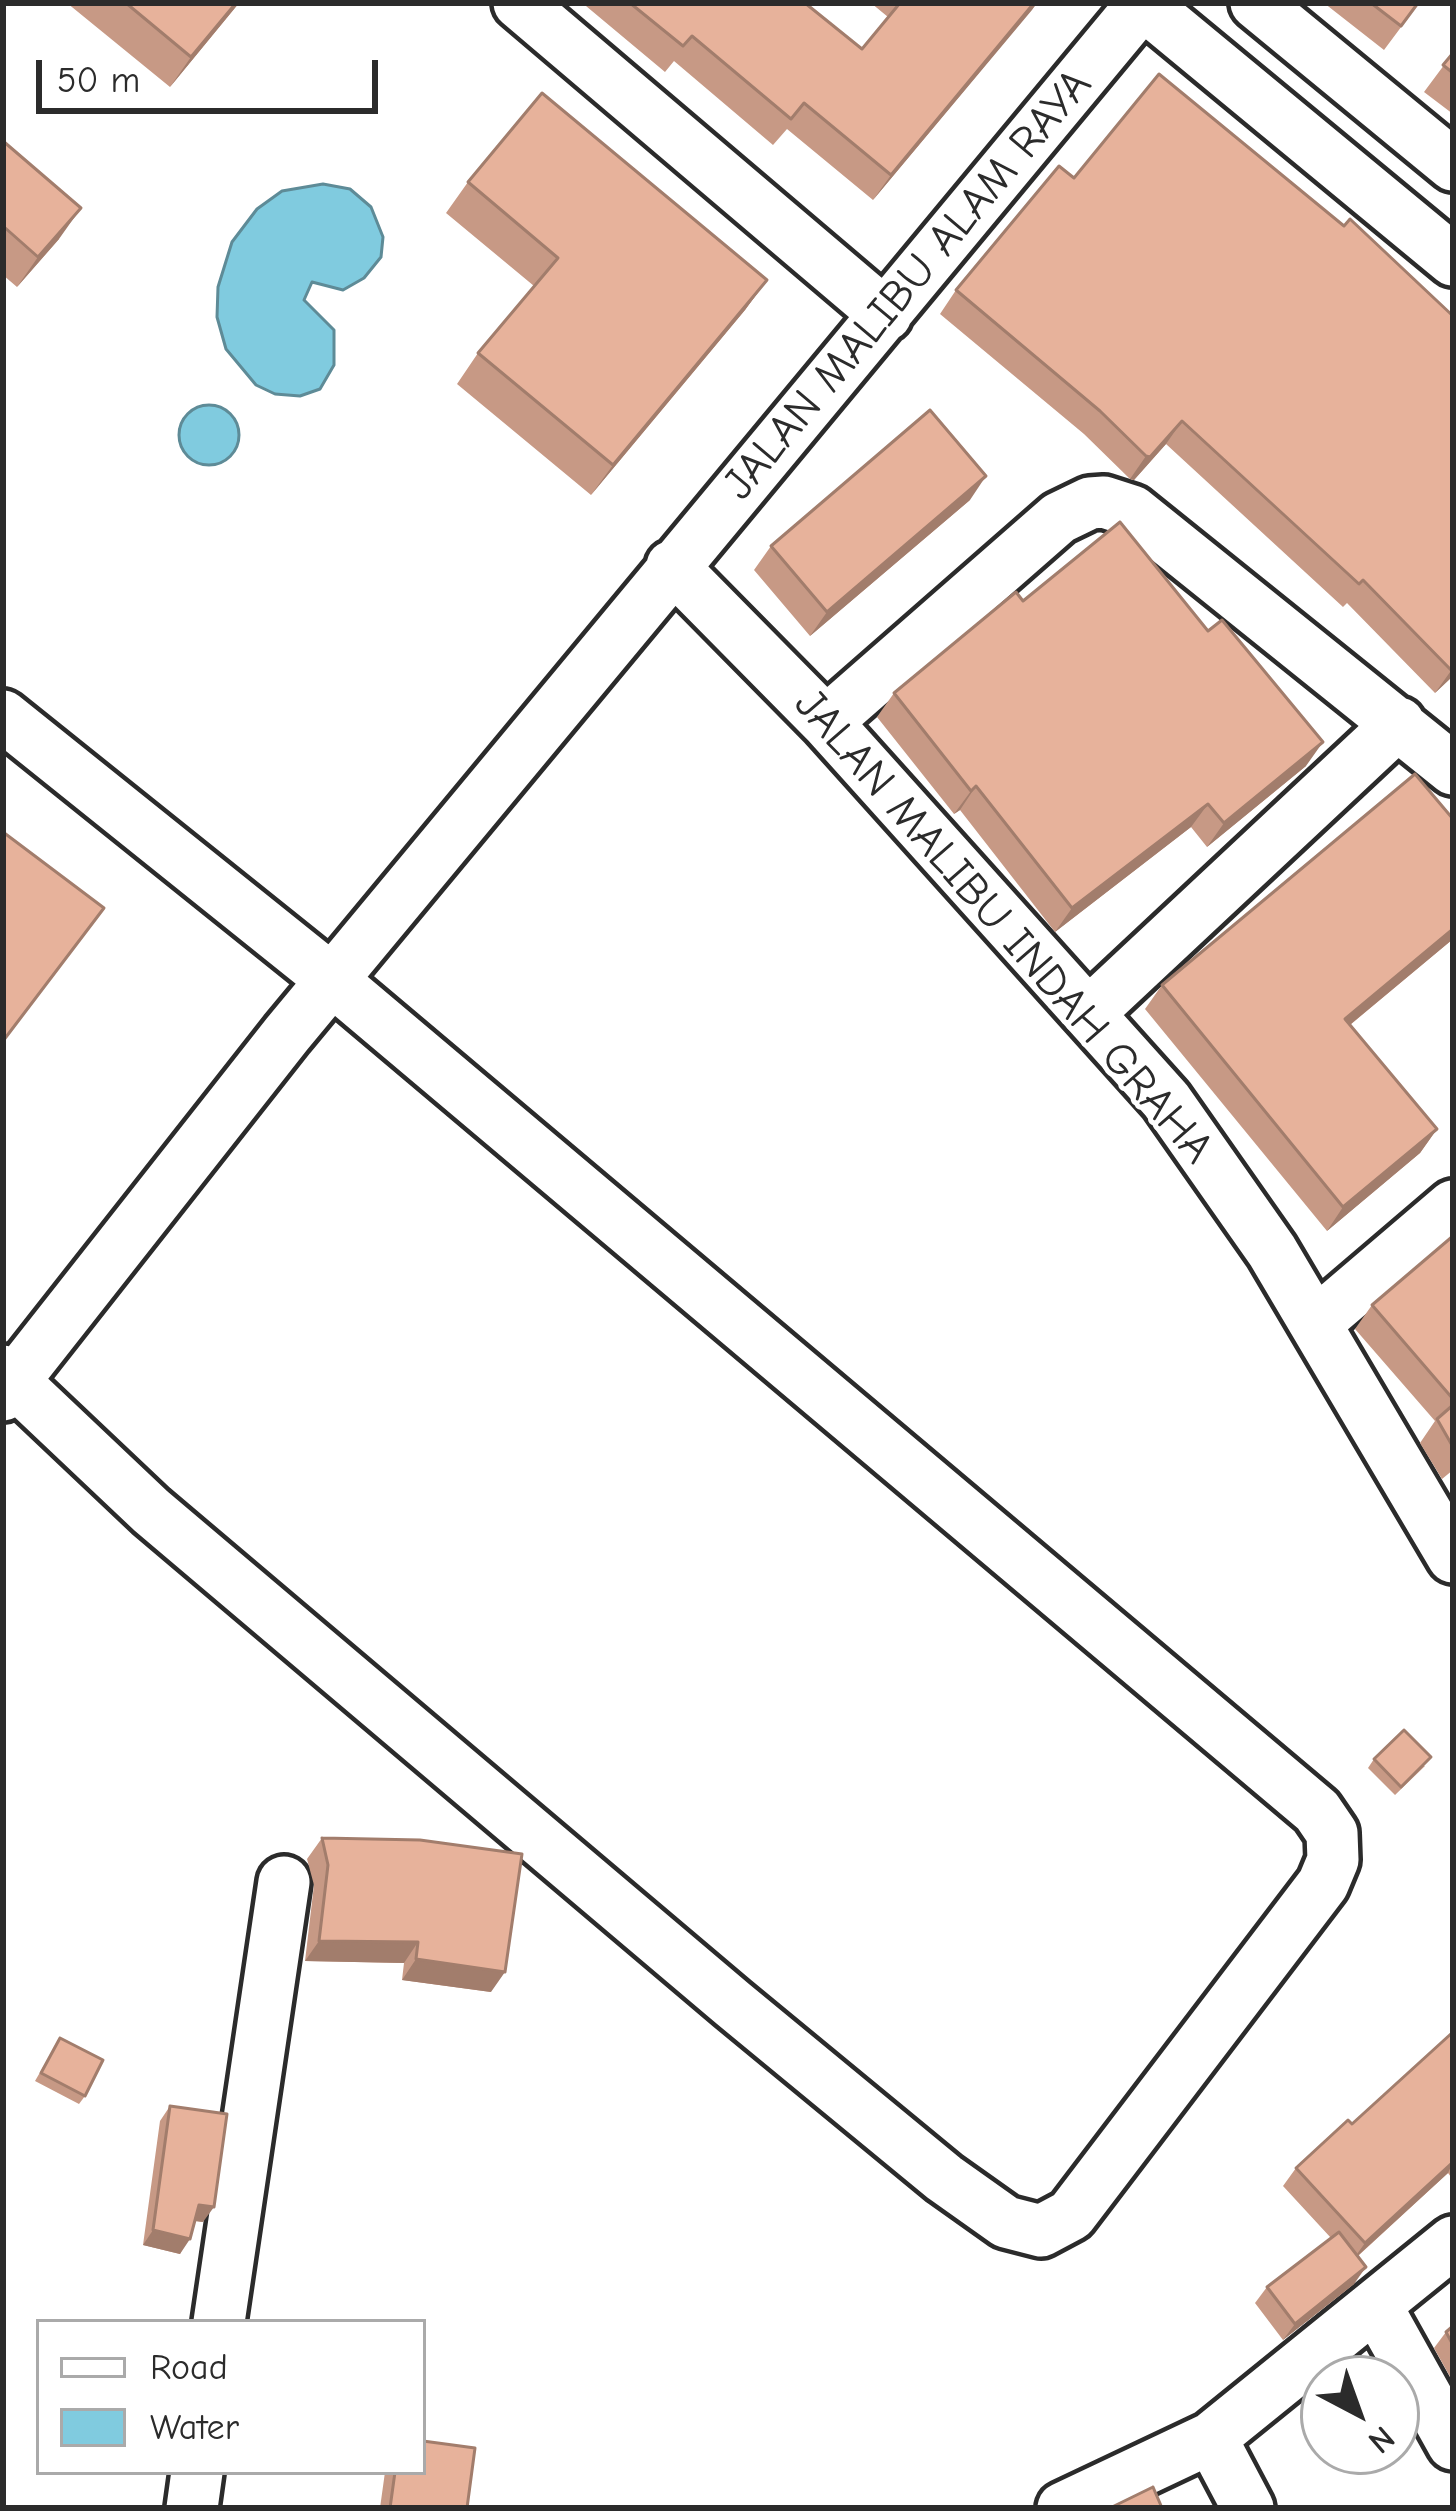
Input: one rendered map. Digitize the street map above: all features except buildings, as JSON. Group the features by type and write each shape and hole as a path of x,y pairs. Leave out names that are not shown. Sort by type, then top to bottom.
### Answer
{"street":[{"path":"519,3 886,315"},
{"path":"1143,3 1453,260"},
{"name":"JALAN MALIBU ALAM RAYA","path":"6,1381 672,566 1143,3"},
{"path":"1256,3 1453,165"},
{"path":"826,722 1058,518 1090,502 1104,502 1132,511 1453,769"},
{"name":"JALAN MALIBU INDAH GRAHA","path":"672,566 826,722 1166,1100 1222,1176 1316,1323 1453,1557"},
{"path":"3,716 332,980 1317,1811 1332,1833 1333,1860 1323,1884 1071,2215 1041,2231 1006,2222 944,2178 170,1527 6,1381"},
{"path":"1090,1012 1399,723"},
{"path":"1316,1323 1453,1206"},
{"path":"219,2319 284,1882"},
{"path":"1064,2508 1211,2438 1453,2242"},
{"path":"1376,2306 1453,2444"},
{"path":"1211,2438 1248,2508"},
{"path":"192,2508 197,2475"}],"water":[{"path":"323,184 350,189 371,207 383,237 381,257 364,278 343,290 312,282 304,300 334,330 334,365 320,389 300,396 275,394 256,385 226,349 217,317 218,287 232,242 257,209 282,191"},
{"path":"209,405 230,414 239,435 230,456 209,465 188,456 179,435 188,414"}]}
